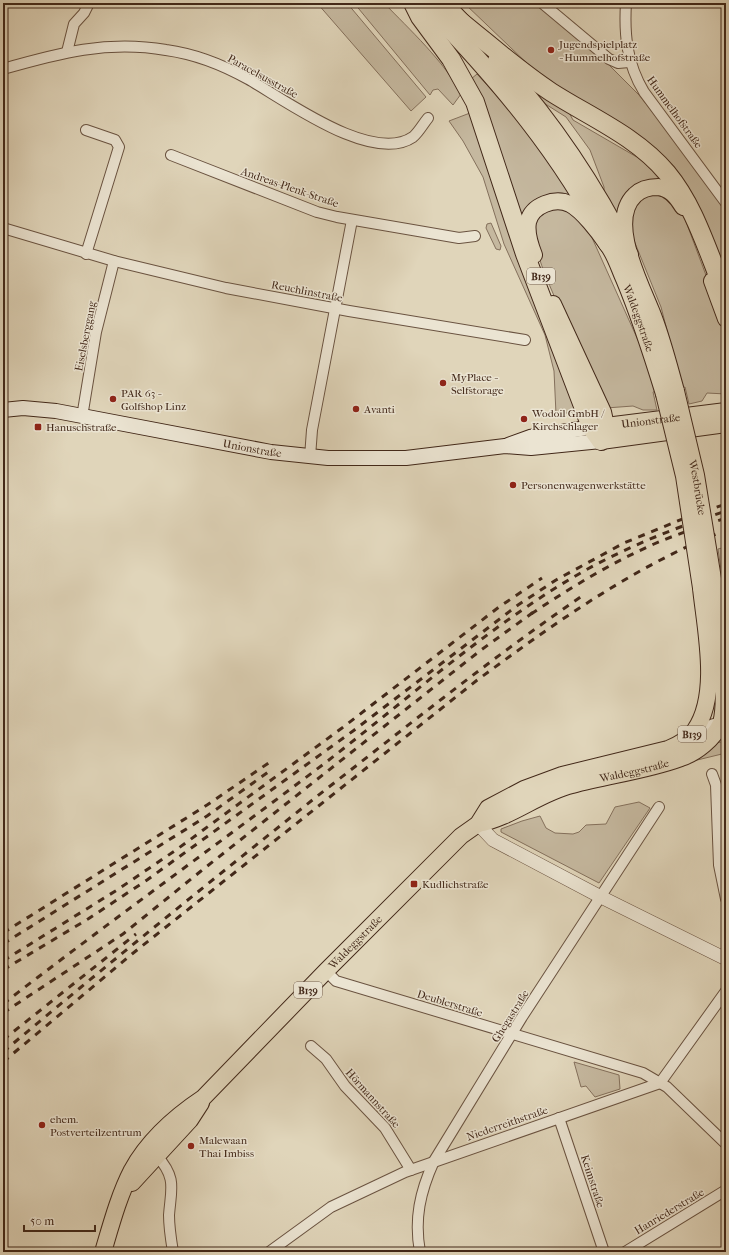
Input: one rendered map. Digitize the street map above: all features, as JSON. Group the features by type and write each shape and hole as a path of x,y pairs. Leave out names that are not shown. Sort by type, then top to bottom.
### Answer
{"highway":[{"path":"413,3 420,17 451,59 475,102 525,254 599,431"},
{"path":"422,3 430,8 473,53 525,114 569,176 608,244"},
{"path":"443,3 513,79 558,136 610,218 628,255"},
{"path":"460,21 550,91 620,133 654,158 667,173 687,202 726,295"}],"main road":[{"name":"B139","path":"628,255 625,221 626,211 630,202 637,193 646,189 660,188 668,191 678,199 692,224 726,319"},
{"name":"B139","path":"599,431 603,412 544,285 528,237 528,222 532,214 540,206 551,202 562,201 578,210 608,244"},
{"name":"Waldeggstraße","path":"608,244 670,393"},
{"name":"Waldeggstraße","path":"628,255 654,318 670,393"},
{"name":"Westbrücke","path":"670,393 696,475 708,586"},
{"name":"Unionstraße","path":"3,410 34,409 271,452 310,457 406,458 505,446 530,437 599,431 726,424"},
{"name":"Unionstraße","path":"599,431 726,411"},
{"name":"B139","path":"708,586 726,695 721,728"},
{"name":"Waldeggstraße","path":"103,1252 132,1171 142,1156 182,1112 203,1098 326,971 461,836 478,824 488,808 524,789 562,775 658,753 676,746 695,731 702,718 708,696 708,586"},
{"path":"708,696 721,728"},
{"name":"Waldeggstraße","path":"478,824 493,821 565,786 680,759 703,746 721,728"},
{"name":"Waldeggstraße","path":"124,1192 190,1120 203,1098"}],"street":[{"path":"67,52 74,24 89,3"},
{"path":"542,3 609,59 618,63 629,62"},
{"name":"Hummelhofstraße","path":"626,3 626,28 629,62 634,77 726,203"},
{"name":"Paracelsusstraße","path":"3,69 67,52 110,46 140,46 187,54 237,73 324,124 369,141 388,143 404,141 413,136 428,118"},
{"path":"86,130 115,140 119,146 86,254"},
{"name":"Andreas-Plenk-Straße","path":"172,155 306,208 352,220 459,238 475,236"},
{"path":"310,457 312,430 352,220"},
{"name":"Reuchlinstraße","path":"3,228 114,262 226,288 525,340"},
{"name":"Eiselsberggang","path":"82,417 96,332 114,262"},
{"name":"Waldeggstraße","path":"695,731 721,728"},
{"path":"712,774 716,785 719,865 726,899"},
{"name":"Ghegastraße","path":"420,1252 417,1223 419,1202 425,1181 434,1162 512,1034 659,807"},
{"path":"478,824 492,840 601,897 726,959"},
{"name":"Deublerstraße","path":"326,971 336,981 643,1073 660,1083 726,1144"},
{"path":"660,1083 726,991"},
{"name":"Hörmannstraße","path":"311,1046 326,1059 349,1091 385,1128 411,1170"},
{"name":"Niederreithstraße","path":"269,1252 337,1203 411,1170 660,1083"},
{"name":"Keimstraße","path":"559,1118 604,1252"},
{"path":"157,1156 168,1168 170,1177 169,1216 173,1252"},
{"name":"Hanriederstraße","path":"624,1252 638,1249 726,1190"}],"shaded area":[{"path":"317,3 347,3 426,97 411,111"},
{"path":"354,3 384,3 446,70 461,94 453,105 438,89 433,90 430,95"},
{"path":"464,3 537,3 602,58 639,95 685,153 726,212 726,279 679,180 577,99 533,69"},
{"path":"477,74 508,108 562,177 571,199 522,222 471,79"},
{"path":"531,85 566,107 573,120 646,161 669,184 655,181 618,221 604,197 604,187 590,150 566,117 539,100"},
{"path":"470,113 577,412 556,414 554,371 545,335 504,244 483,177 463,141 449,121"},
{"path":"656,193 661,193 682,211 726,331 726,394 707,393 702,401 689,404 685,387 682,388 661,307 633,238 630,222 637,200"},
{"path":"566,208 589,231 646,358 656,391 653,392 657,410 643,410 633,406 606,408 564,318 538,256 533,224 546,210"},
{"path":"491,223 501,246 500,250 496,249 486,228 487,224"},
{"path":"726,547 726,605 718,549"},
{"path":"716,743 726,743 726,753 689,762"},
{"path":"639,802 650,808 599,883 501,832 501,829 540,816 546,828 555,833 573,834 579,832 586,825 606,824 615,807"},
{"path":"574,1062 619,1075 620,1089 595,1097 586,1086 581,1087"}],"railway":[{"path":"3,970 88,919 147,880 353,731 518,605 556,580 624,543 685,518 726,504"},
{"path":"3,1004 325,763 451,662 516,614 584,571 618,553 671,530 726,511"},
{"path":"531,614 591,576 638,551 690,530 726,518"},
{"path":"3,1062 132,954 476,681 535,638 627,578 692,544 726,530"},
{"path":"3,961 117,890 176,850 342,728 499,607 542,578"},
{"path":"3,1052 163,920 325,790 484,667 582,596"},
{"path":"3,1013 123,934 481,650 535,611"},
{"path":"3,933 207,805 270,762"},
{"path":"3,944 207,816 271,770"},
{"path":"3,1040 136,934"}],"place":[{"name":"Jugendspielplatz - Hummelhofstraße","path":"551,50"},
{"name":"MyPlace - Selfstorage","path":"443,383"},
{"name":"PAR 63 - Golfshop Linz","path":"113,399"},
{"name":"Avanti","path":"356,409"},
{"name":"Wodoil GmbH / Kirchschlager","path":"524,419"},
{"name":"Hanuschstraße","path":"38,427"},
{"name":"Personenwagenwerkstätte","path":"513,485"},
{"name":"Kudlichstraße","path":"414,884"},
{"name":"ehem. Postverteilzentrum","path":"42,1125"},
{"name":"Malewaan Thai Imbiss","path":"191,1146"}]}
